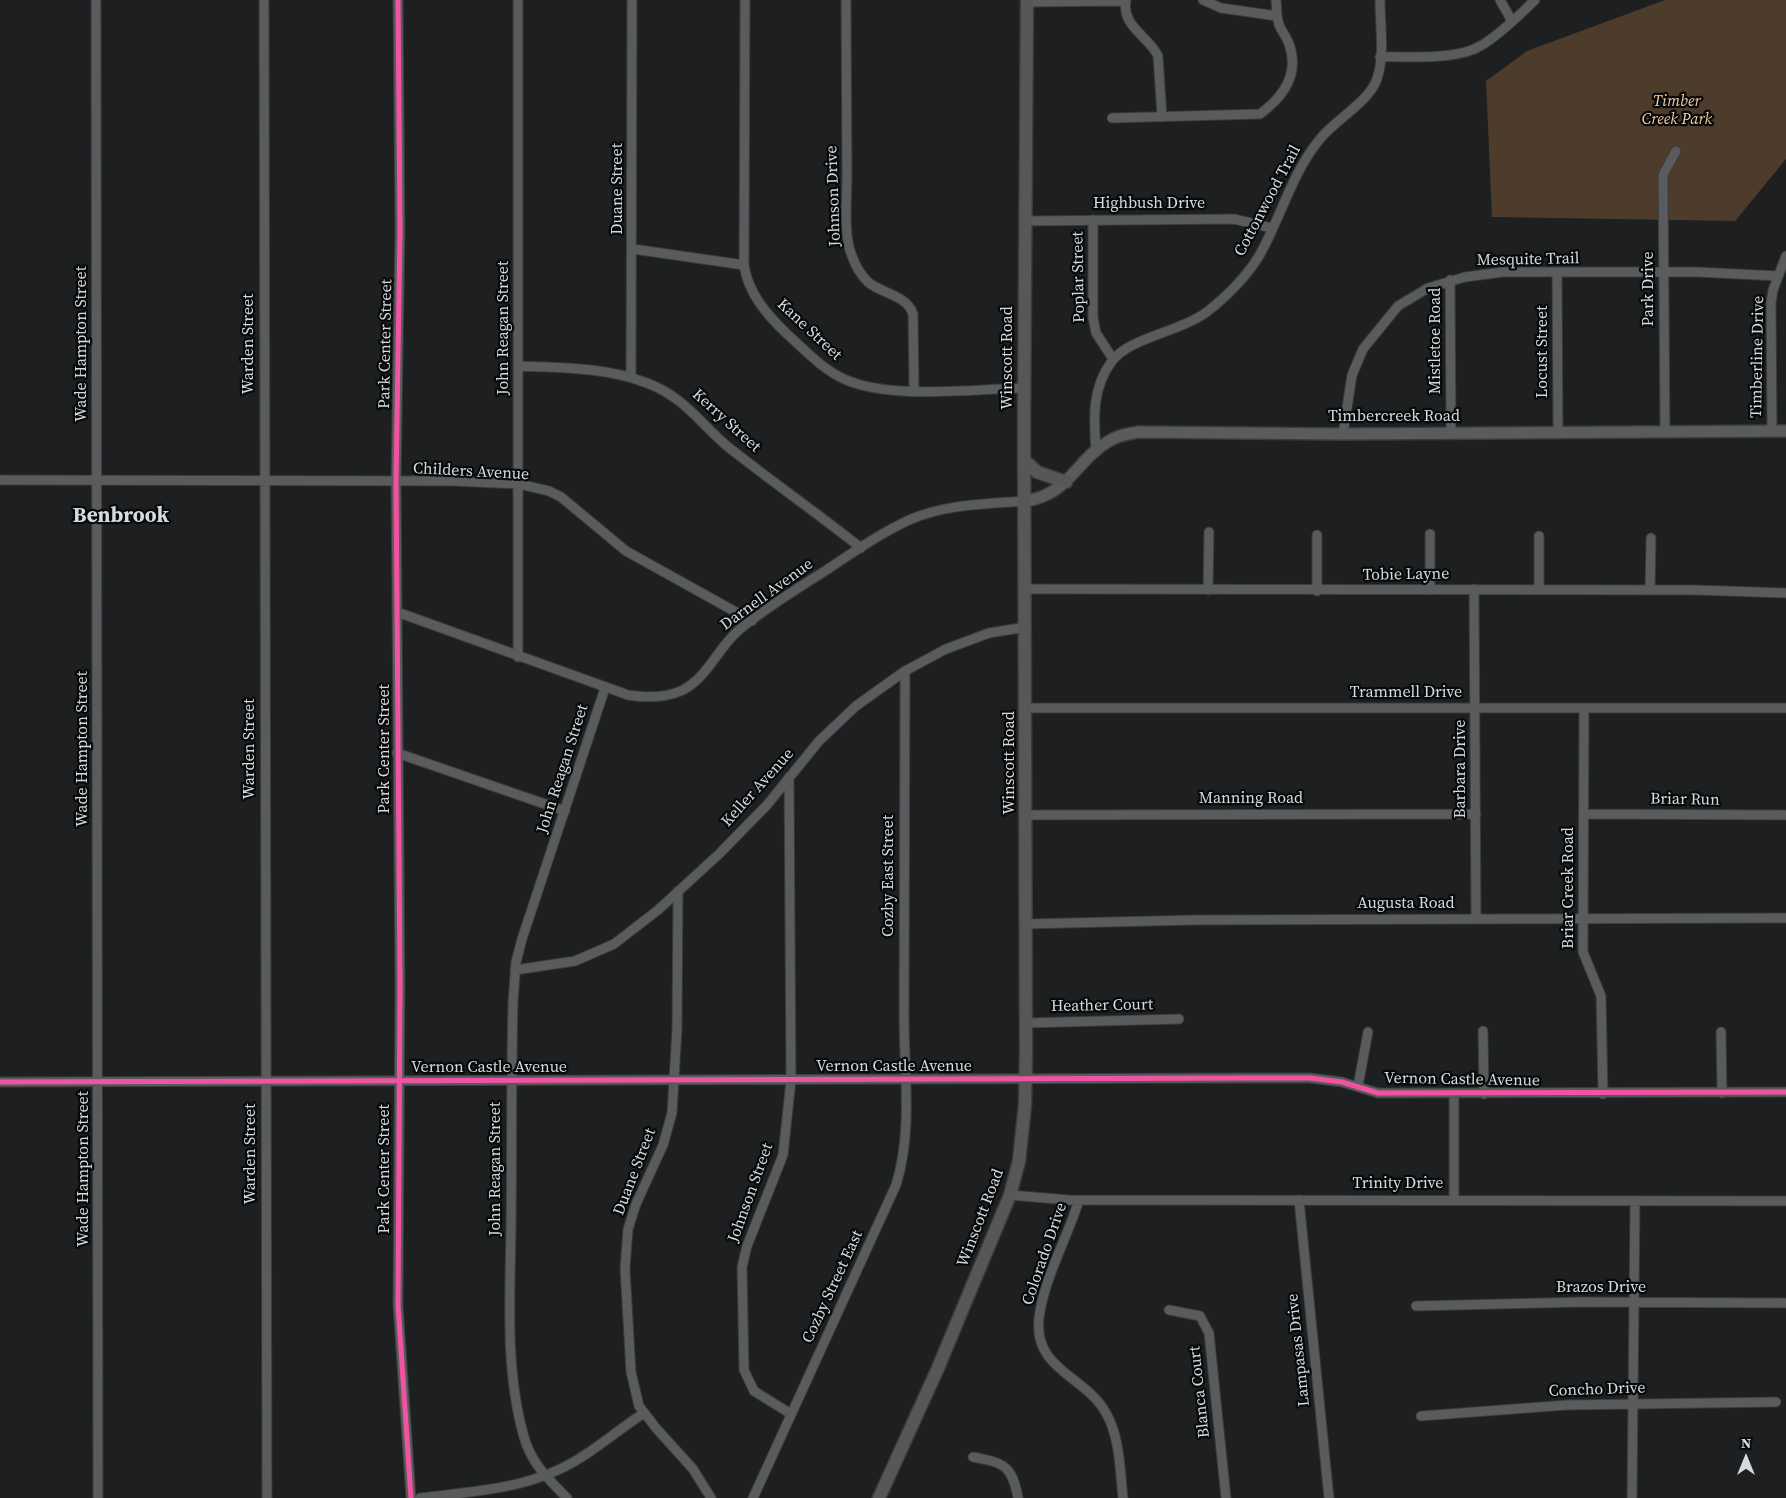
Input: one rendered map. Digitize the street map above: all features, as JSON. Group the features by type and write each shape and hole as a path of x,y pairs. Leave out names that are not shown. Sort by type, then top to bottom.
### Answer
{"main road":[{"name":"Winscott Road","path":"880,1498 938,1368 1010,1195 1019,1161 1026,1079 1024,388 1027,1"},
{"path":"1024,460 1037,472 1066,482"}],"street":[{"name":"Wade Hampton Street","path":"96,0 99,1082 98,1498"},
{"name":"Warden Street","path":"264,0 267,1080 266,1498"},
{"name":"Park Center Street","path":"398,0 400,230 396,482 400,985 398,1305 411,1498"},
{"name":"John Reagan Street","path":"518,0 518,657"},
{"name":"Duane Street","path":"631,378 633,249 632,0"},
{"name":"Kane Street","path":"746,0 744,265 749,287 765,310 786,333 832,372 861,385 914,390 1024,388"},
{"name":"Johnson Drive","path":"846,0 849,245 857,267 868,281 882,291 911,306 914,390"},
{"path":"1203,0 1221,8 1277,16"},
{"path":"1112,118 1254,115 1266,109 1281,94 1290,82 1292,75 1292,56 1289,43 1279,26 1276,0"},
{"name":"Cottonwood Trail","path":"1096,452 1096,396 1105,370 1113,359 1131,346 1186,326 1207,312 1231,290 1258,257 1286,194 1320,138 1371,91 1377,78 1380,57 1380,0"},
{"path":"1500,0 1512,21"},
{"path":"1380,57 1452,55 1472,50 1482,45 1535,0"},
{"path":"1027,1 1126,1 1126,14 1134,29 1156,50 1158,56 1162,117"},
{"name":"Park Drive","path":"1665,430 1663,175 1676,152"},
{"name":"Highbush Drive","path":"1025,221 1234,219 1272,228"},
{"name":"Poplar Street","path":"1093,220 1093,317 1096,333 1113,359"},
{"path":"633,249 744,265"},
{"name":"Timberline Drive","path":"1772,431 1770,317 1773,290 1786,256"},
{"name":"Mesquite Trail","path":"1343,434 1352,375 1363,349 1398,306 1428,288 1450,280 1503,272 1697,272 1778,276"},
{"name":"Locust Street","path":"1557,273 1558,431"},
{"name":"Mistletoe Road","path":"1450,280 1451,433"},
{"name":"Kerry Street","path":"519,366 592,369 649,384 681,401 726,444 861,548"},
{"name":"Timbercreek Road","path":"1025,501 1042,499 1066,482 1108,441 1124,434 1139,432 1343,434 1665,430 1786,431"},
{"name":"Childers Avenue","path":"0,480 453,481 519,484 540,488 561,497 626,551 752,620"},
{"name":"Darnell Avenue","path":"397,612 628,696 647,698 669,695 683,690 696,682 709,668 720,650 739,630 752,620 861,548 910,520 952,507 1025,501"},
{"path":"1208,590 1209,532"},
{"path":"1430,534 1430,590"},
{"path":"1317,535 1317,591"},
{"path":"1539,536 1539,590"},
{"path":"1650,538 1650,590"},
{"name":"Tobie Layne","path":"1026,589 1317,591 1474,589 1786,593"},
{"name":"Barbara Drive","path":"1474,589 1476,918"},
{"name":"Keller Avenue","path":"516,970 564,964 601,950 632,931 678,891 767,805 819,741 856,706 905,671 967,640 989,633 1026,626"},
{"name":"Cozby East Street","path":"905,671 905,1080"},
{"name":"John Reagan Street","path":"567,1498 545,1475 530,1454 524,1437 516,1395 510,1330 511,1080 516,970 522,939 605,688"},
{"name":"Trammell Drive","path":"1026,708 1786,708"},
{"name":"Briar Creek Road","path":"1584,709 1583,952 1602,996 1603,1094"},
{"path":"397,753 565,811"},
{"name":"Johnson Street","path":"789,778 791,1080 783,1155 747,1246 742,1267 742,1316 744,1370 750,1387 791,1414"},
{"name":"Manning Road","path":"1025,814 1476,814"},
{"name":"Briar Run","path":"1584,814 1786,815"},
{"name":"Duane Street","path":"678,891 676,1080 672,1113 663,1145 636,1204 628,1229 625,1248 630,1372 634,1389 644,1413 693,1469 711,1498"},
{"name":"Augusta Road","path":"1025,924 1476,918 1786,918"},
{"name":"Heather Court","path":"1026,1023 1179,1019"},
{"path":"1484,1031 1484,1094"},
{"path":"1358,1086 1368,1032"},
{"path":"1721,1032 1722,1092"},
{"name":"Vernon Castle Avenue","path":"0,1082 1310,1078 1342,1082 1378,1092 1484,1094 1786,1092"},
{"name":"Cozby Street East","path":"753,1498 896,1185 904,1152 906,1118 905,1080"},
{"path":"1454,1093 1454,1199"},
{"name":"Trinity Drive","path":"1010,1195 1079,1200 1454,1199 1786,1201"},
{"name":"Colorado Drive","path":"1079,1200 1044,1292 1039,1320 1040,1338 1048,1358 1099,1402 1106,1411 1114,1439 1123,1498"},
{"name":"Lampasas Drive","path":"1299,1200 1329,1498"},
{"path":"1632,1498 1635,1201"},
{"name":"Brazos Drive","path":"1416,1306 1634,1302 1786,1303"},
{"name":"Blanca Court","path":"1169,1310 1200,1316 1209,1333 1226,1498"},
{"name":"Concho Drive","path":"1420,1416 1566,1405 1776,1402"},
{"path":"420,1498 453,1496 510,1486 545,1475 570,1464 644,1413"},
{"path":"973,1457 999,1462 1004,1465 1011,1472 1018,1498"}],"green space":[{"name":"Timber Creek Park","path":"1665,0 1786,0 1786,159 1735,221 1492,217 1486,81 1527,51"}],"cycle path":[{"path":"398,0 400,230 396,481 400,985 398,1305 411,1498"},
{"path":"0,1082 1310,1078 1342,1082 1378,1093 1786,1092"}],"district":[{"name":"Benbrook","path":"121,517"}]}
